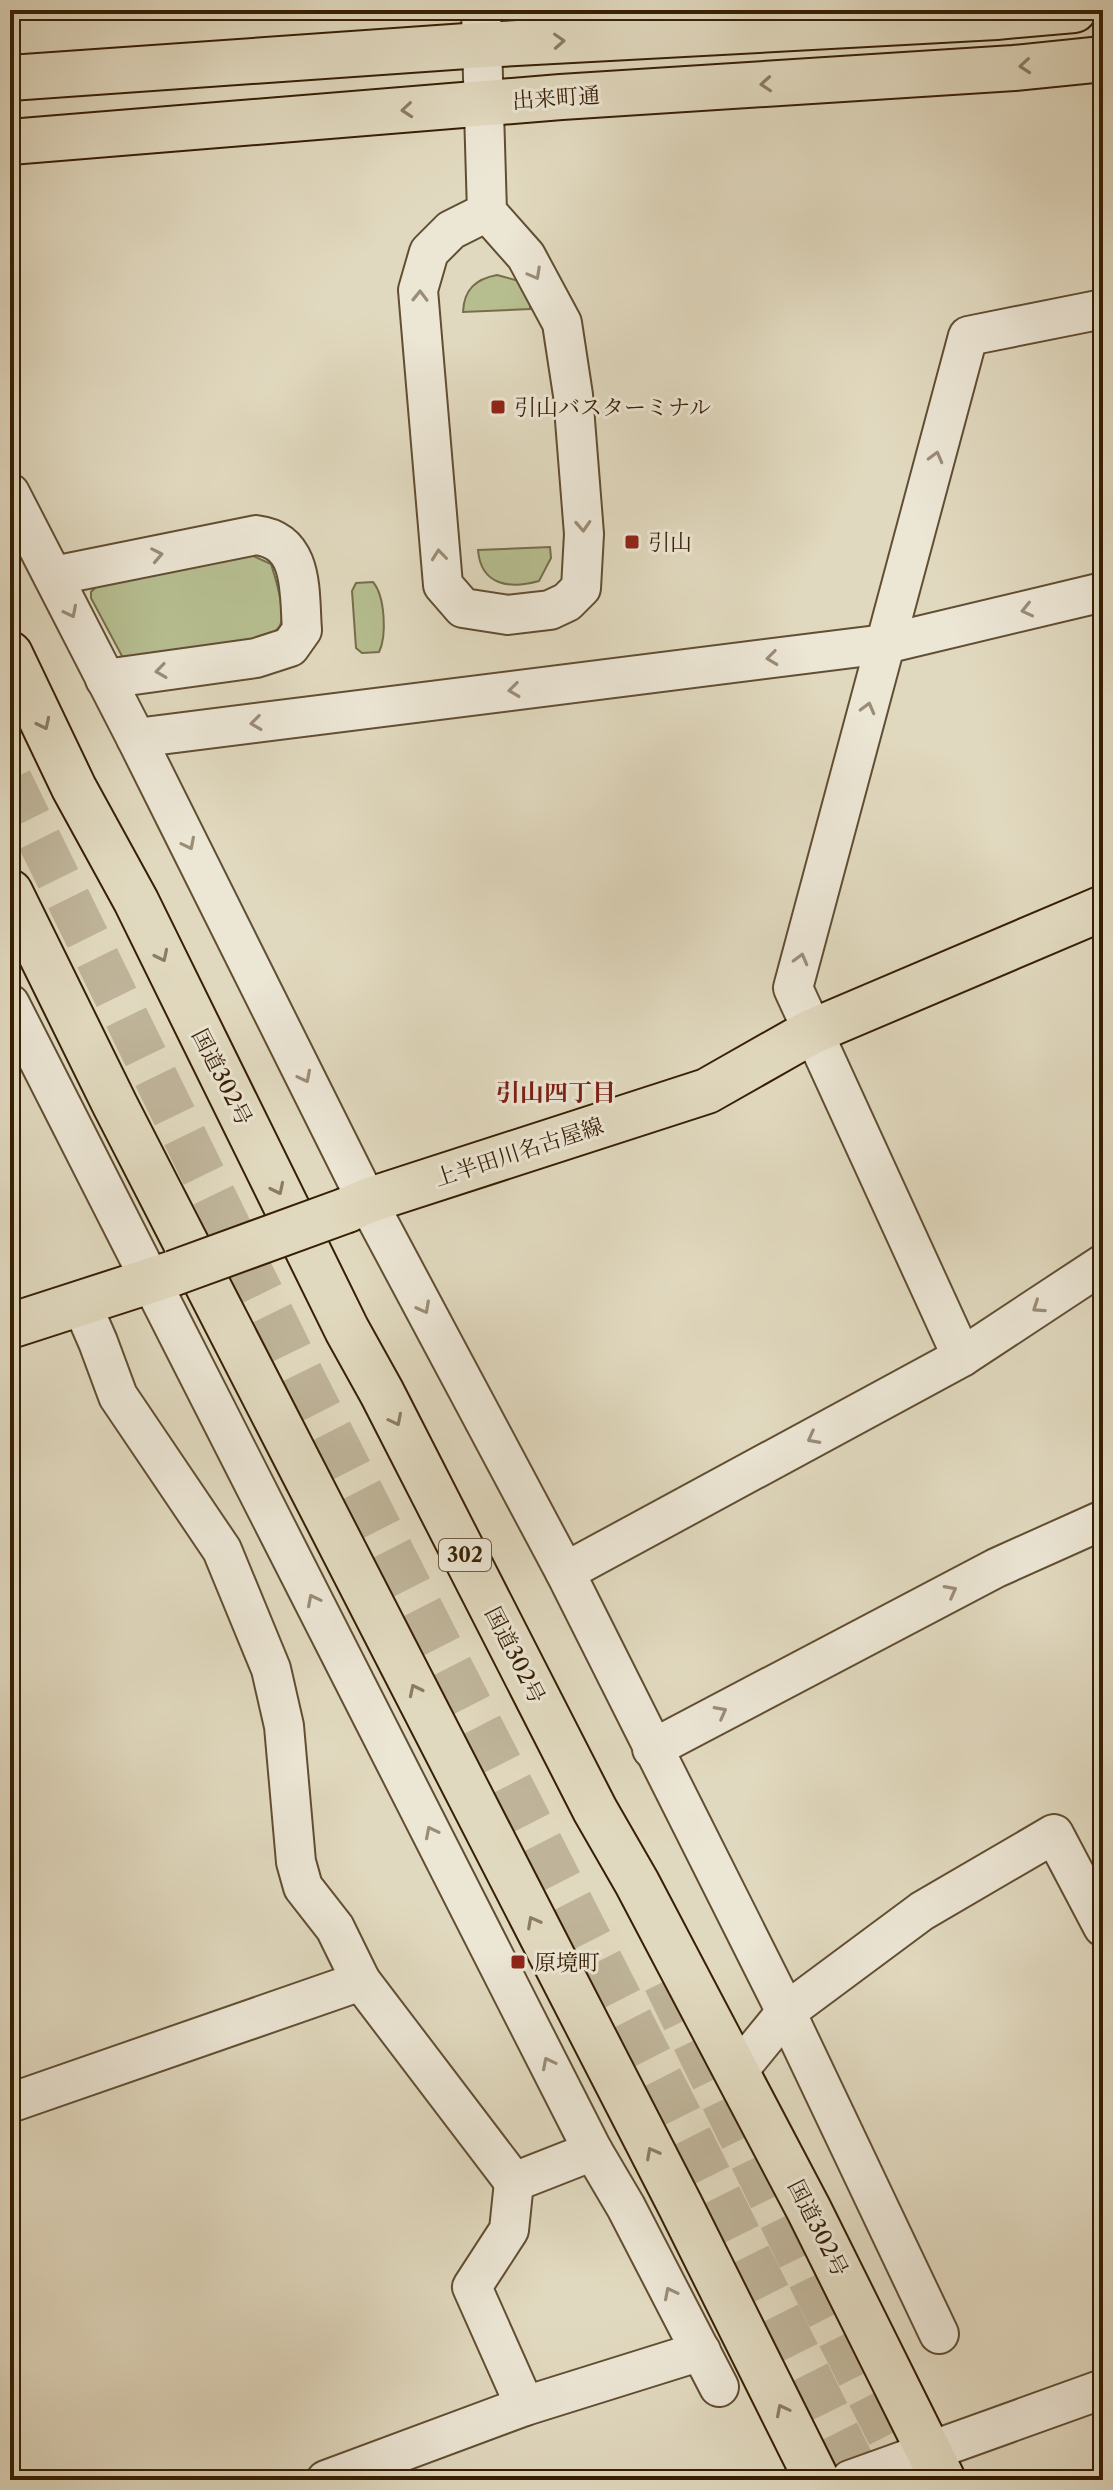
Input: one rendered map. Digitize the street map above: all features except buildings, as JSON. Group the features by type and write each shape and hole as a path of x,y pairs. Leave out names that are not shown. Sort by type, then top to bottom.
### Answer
{"main road":[{"path":"10,78 481,27 996,17 1074,10"},
{"name":"出来町通","path":"10,142 485,103 1014,68 1103,59"},
{"name":"国道302号","path":"10,654 74,788 136,901 347,1330 595,1810 637,1883 809,2210 936,2466"},
{"path":"10,892 115,1105 680,2205 817,2480"},
{"name":"上半田川名古屋線","path":"10,1326 162,1277 357,1206 707,1091 811,1032 1103,908"}],"street":[{"path":"481,27 487,212 526,256 562,323 573,395 584,534 581,588 567,602 550,610 508,615 463,608 443,585 418,290 429,252 451,230 487,212"},
{"path":"962,1357 793,988 968,336 1103,309"},
{"path":"10,493 136,738 357,1206 565,1572 786,2012 939,2334"},
{"path":"53,576 256,535 273,537 288,551 298,575 302,630 290,647 256,658 105,679"},
{"path":"136,738 885,644 1103,592"},
{"path":"14,1020 162,1277 593,2151 626,2207 719,2387"},
{"path":"565,1572 962,1357 1103,1264"},
{"path":"81,1303 118,1396 222,1550 265,1656 284,1726 296,1862 303,1887 335,1928 361,1981 514,2182 509,2230 472,2287 525,2406"},
{"path":"652,1749 996,1568 1103,1520"},
{"path":"737,2072 786,2012 922,1911 1054,1834 1103,1927"},
{"path":"10,2103 361,1981"},
{"path":"514,2182 593,2151"},
{"path":"626,2207 680,2205"},
{"path":"326,2480 525,2406 701,2351"},
{"path":"850,2480 936,2466 1103,2389"}],"green space":[{"path":"497,275 519,281 530,299 530,309 463,312 472,286"},
{"path":"550,547 551,558 539,581 518,585 491,578 480,562 478,550"},
{"path":"251,555 271,564 281,605 279,627 264,638 123,658 91,598 91,592 97,586"},
{"path":"373,582 384,616 382,645 379,652 362,653 356,648 352,591 356,583"}],"tunnel":[{"path":"10,780 303,1378 669,2095 861,2480"},
{"path":"665,1981 912,2480"}],"place":[{"name":"引山バスターミナル","path":"498,407"},
{"name":"引山","path":"632,542"},
{"name":"原境町","path":"518,1962"}],"district":[{"name":"引山四丁目","path":"556,1092"}]}
